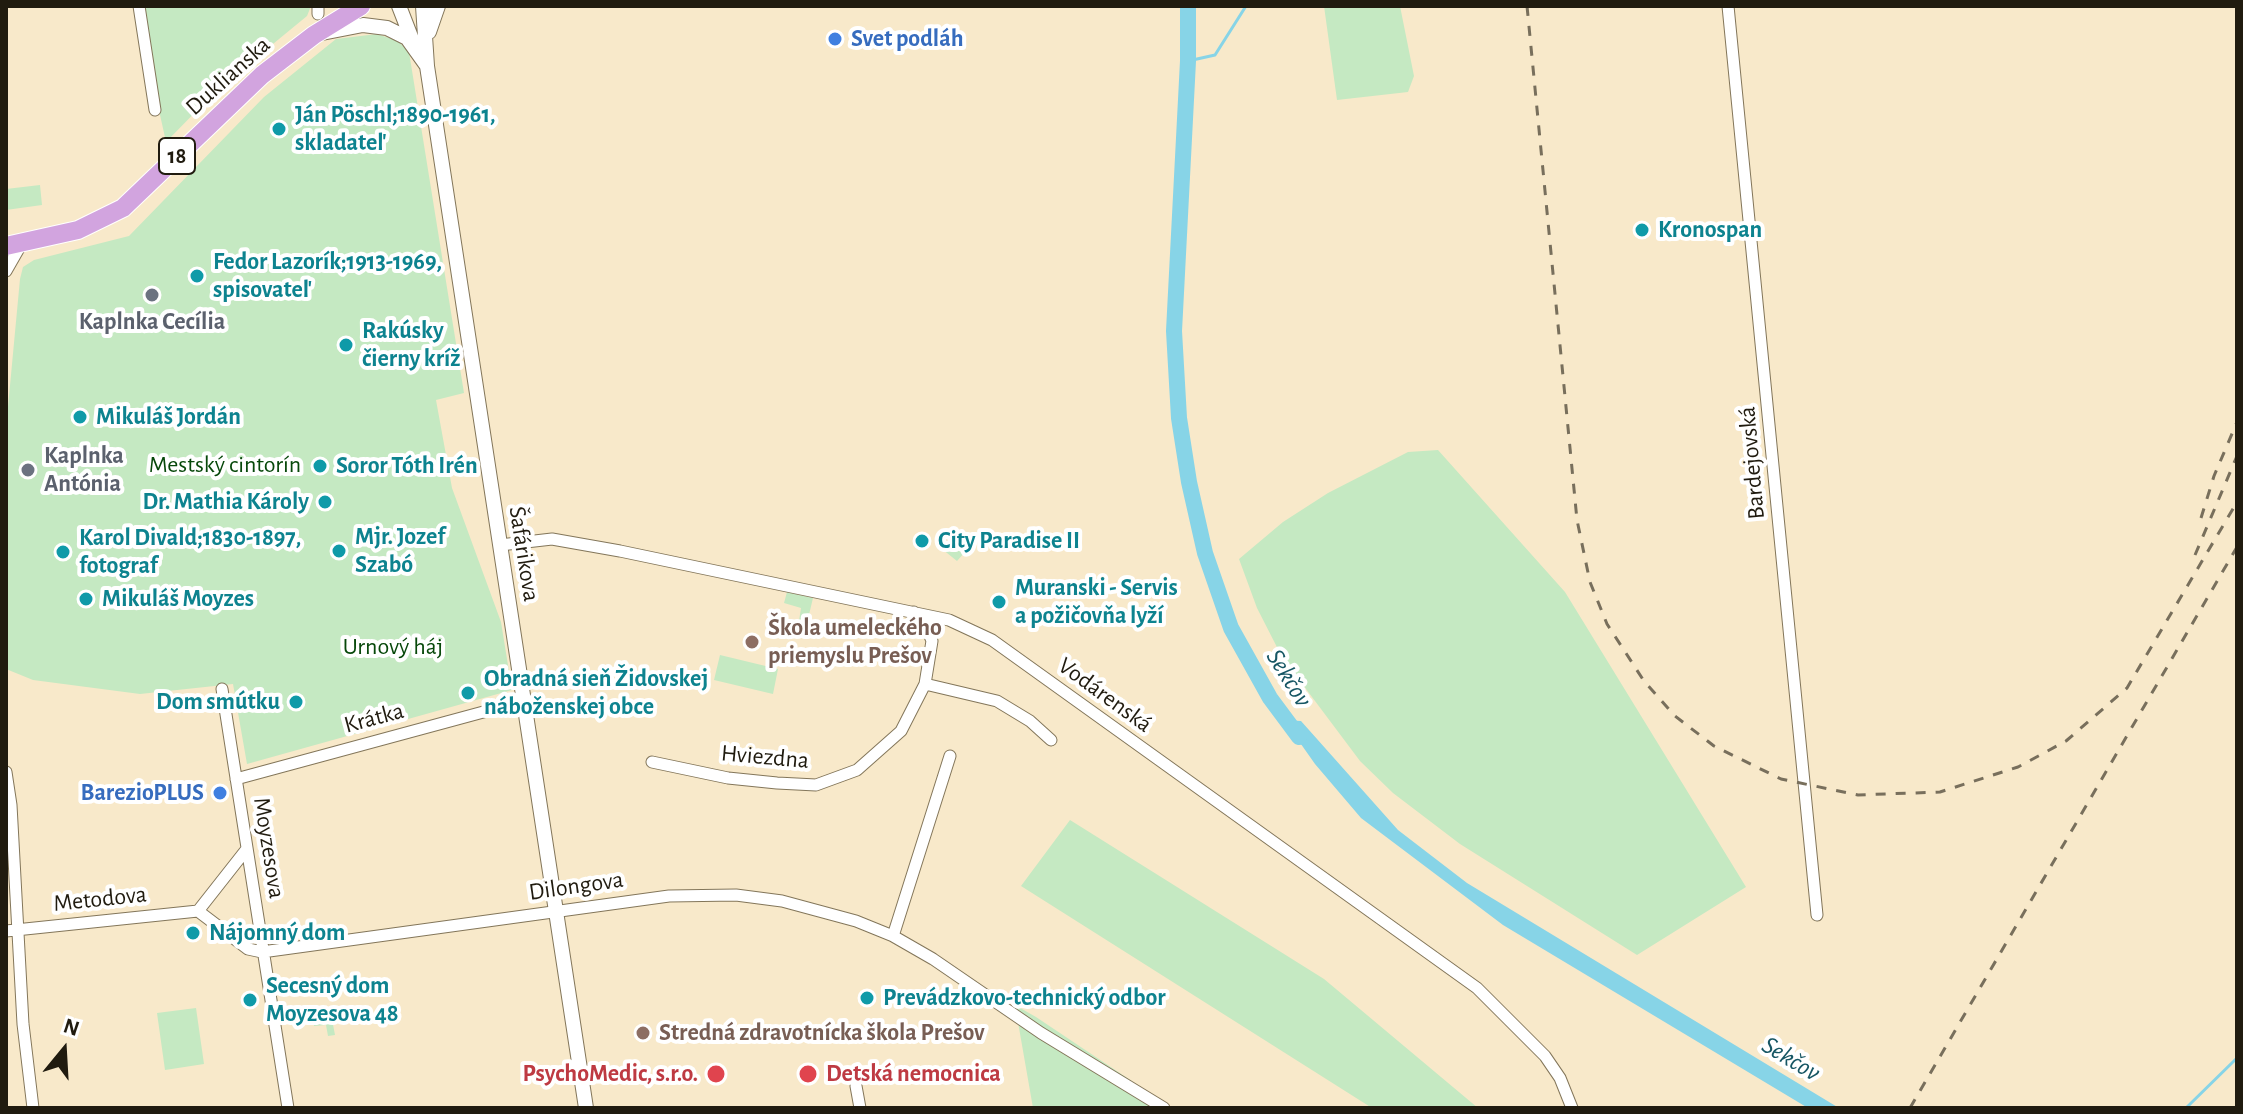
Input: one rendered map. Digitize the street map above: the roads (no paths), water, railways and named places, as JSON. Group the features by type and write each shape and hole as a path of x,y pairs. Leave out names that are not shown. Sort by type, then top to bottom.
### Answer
{"main road":[{"name":"Duklianska","path":"14,245 78,230 123,208 221,111 314,35 361,6"}],"street":[{"path":"139,6 155,110"},
{"path":"399,6 427,66"},
{"name":"Šafárikova","path":"423,6 427,66 586,1108"},
{"path":"427,37 438,6"},
{"name":"Bardejovská","path":"1728,6 1817,915"},
{"path":"314,35 363,25 387,28 407,38 416,48"},
{"path":"6,271 14,245"},
{"name":"Vodárenská","path":"500,545 552,539 949,620 992,640 1477,988 1545,1056 1560,1078 1572,1108"},
{"name":"Hviezdna","path":"652,762 728,778 816,785 839,778 874,758 893,739 914,708 925,684 932,641 924,621 914,612"},
{"path":"925,684 997,701 1030,721 1051,740"},
{"name":"Moyzesova","path":"222,689 288,1108"},
{"name":"Krátka","path":"236,779 524,701"},
{"path":"893,936 950,756"},
{"path":"6,772 12,930 33,1108"},
{"path":"246,850 198,911 248,949 262,952"},
{"name":"Dilongova","path":"262,952 669,896 736,895 805,906 893,936 933,959 1041,1033 1164,1108"},
{"name":"Metodova","path":"12,930 198,911"},
{"path":"856,1086 860,1108"}],"water":[{"path":"1284,720 1301,721 1398,830 1467,883 1839,1108 1808,1108 1503,925 1361,818 1315,764"}],"waterway":[{"name":"Sekčov","path":"1188,6 1174,331 1179,418 1205,553 1231,628 1270,698 1299,737"},
{"path":"1188,61 1215,55 1246,6"},
{"path":"2186,1108 2237,1058"}],"railway":[{"path":"1527,6 1577,520 1590,582 1607,624 1644,681 1675,716 1714,746 1781,779 1858,795 1940,792 2018,767 2066,741 2127,688 2237,502"},
{"path":"2201,518 2214,476 2237,422"},
{"path":"2195,555 2237,456"},
{"path":"1910,1108 2237,547"}],"place":[{"name":"Svet podláh","path":"835,39"},
{"name":"Ján Pöschl;1890-1961, skladateľ","path":"279,129"},
{"name":"Kronospan","path":"1642,230"},
{"name":"Fedor Lazorík;1913-1969, spisovateľ","path":"197,276"},
{"name":"Kaplnka Cecília","path":"152,295"},
{"name":"Rakúsky čierny kríž","path":"346,345"},
{"name":"Mikuláš Jordán","path":"80,417"},
{"name":"Soror Tóth Irén","path":"320,466"},
{"name":"Kaplnka Antónia","path":"28,470"},
{"name":"Dr. Mathia Károly","path":"325,502"},
{"name":"City Paradise II","path":"922,541"},
{"name":"Mjr. Jozef Szabó","path":"339,551"},
{"name":"Karol Divald;1830-1897, fotograf","path":"63,552"},
{"name":"Mikuláš Moyzes","path":"86,599"},
{"name":"Muranski - Servis a požičovňa lyží","path":"999,602"},
{"name":"Škola umeleckého priemyslu Prešov","path":"752,642"},
{"name":"Obradná sieň Židovskej náboženskej obce","path":"468,693"},
{"name":"Dom smútku","path":"296,702"},
{"name":"BarezioPLUS","path":"220,793"},
{"name":"Nájomný dom","path":"193,933"},
{"name":"Prevádzkovo‑technický odbor","path":"867,998"},
{"name":"Secesný dom Moyzesova 48","path":"250,1000"},
{"name":"Stredná zdravotnícka škola Prešov","path":"643,1033"},
{"name":"PsychoMedic, s.r.o.","path":"716,1074"},
{"name":"Detská nemocnica","path":"808,1074"}],"park label":[{"name":"Mestský cintorín","path":"225,465"},
{"name":"Urnový háj","path":"393,647"}]}
